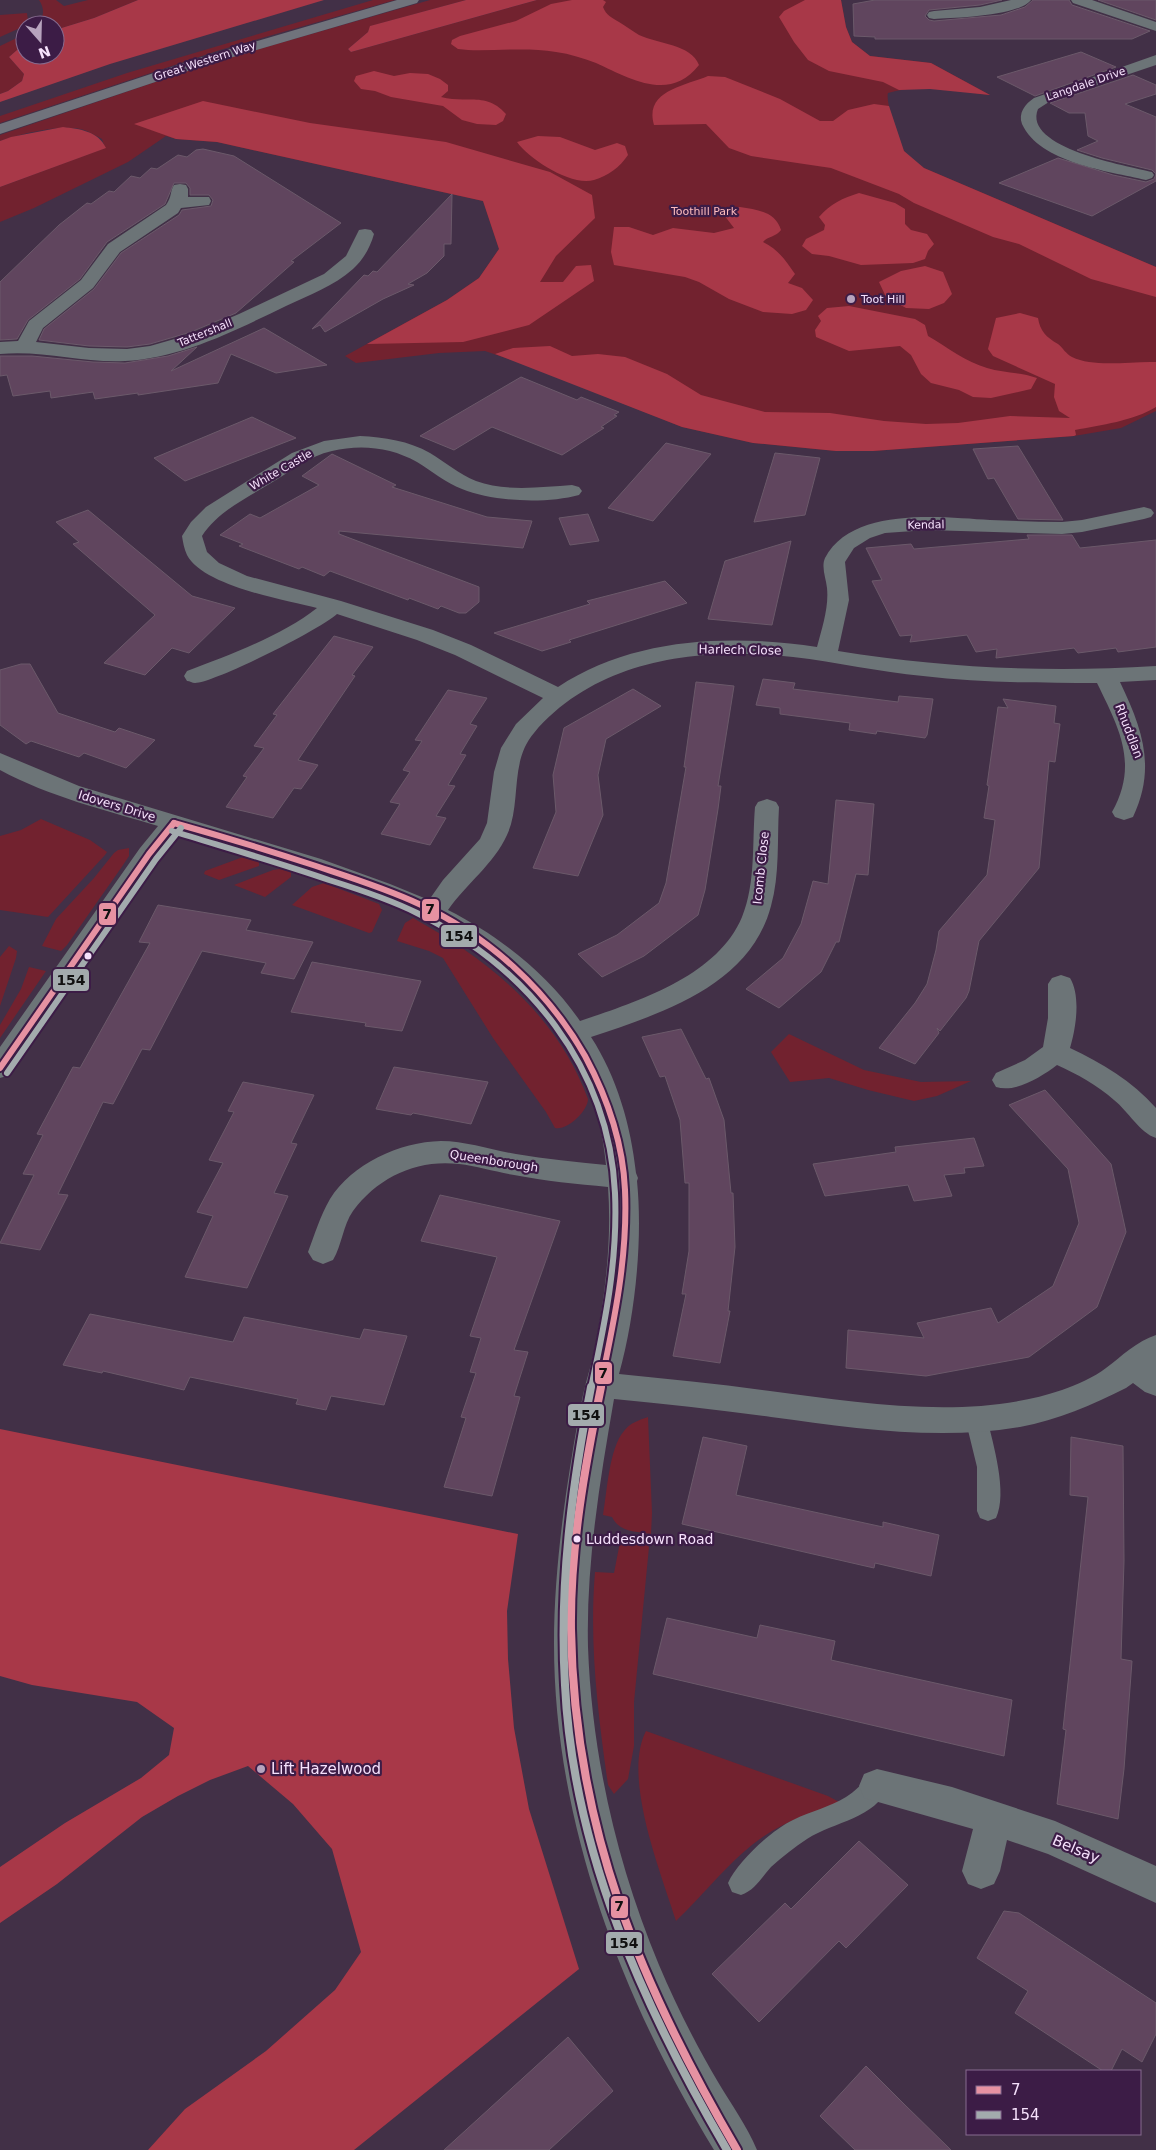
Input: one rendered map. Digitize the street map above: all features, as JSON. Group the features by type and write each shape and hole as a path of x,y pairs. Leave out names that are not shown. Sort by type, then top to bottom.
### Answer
{"main road":[{"name":"Great Western Way","path":"0,129 204,60 412,0"}],"street":[{"path":"934,15 971,17 1024,0"},
{"path":"1078,0 1156,27"},
{"name":"Langdale Drive","path":"1146,175 1097,169 1084,160 1045,143 1036,136 1030,127 1028,117 1029,110 1035,103 1047,96 1151,65"},
{"path":"25,346 35,325 87,284 106,256 114,248 154,222 179,196 203,201"},
{"name":"Tattershall","path":"0,348 25,346 76,353 114,355 176,345 313,287 347,265 368,242"},
{"name":"White Castle","path":"558,696 463,650 424,635 332,606 239,581 211,568 196,554 192,536 202,521 228,502 305,454 336,444 372,442 394,445 416,454 446,474 477,487 494,491 540,485 572,491"},
{"name":"Kendal","path":"826,656 837,603 838,592 834,568 836,558 854,538 869,532 906,525 1062,528 1134,515 1109,502"},
{"path":"195,676 227,664 308,625 322,617 332,606"},
{"name":"Harlech Close","path":"434,911 495,835 502,815 510,753 518,738 529,723 558,696 609,668 672,652 723,647 758,648 923,669 979,674 1106,677 1156,673"},
{"name":"Rhuddlan","path":"1106,677 1133,734 1141,761 1140,784 1131,805 1124,812"},
{"name":"Idovers Drive","path":"0,760 27,775 63,789 278,852 369,884 434,911 505,959 546,997 574,1033 596,1073 606,1095 613,1119 624,1178 623,1258 611,1348 601,1385 578,1522 571,1647 580,1758 599,1839 620,1915 668,2029 697,2084 737,2150"},
{"name":"Icomb Close","path":"574,1033 655,1005 700,980 736,948 755,917 760,899 767,807"},
{"path":"0,1068 149,854 174,823"},
{"path":"1006,1080 1035,1067 1055,1052 1060,1037 1063,1013 1061,984"},
{"path":"1055,1052 1097,1072 1120,1088 1156,1128"},
{"name":"Queenborough","path":"323,1252 340,1208 356,1187 373,1173 405,1158 423,1154 456,1153 525,1166 624,1178"},
{"path":"601,1385 704,1395 887,1419 954,1420 1036,1411 1065,1402 1149,1366"},
{"name":"Belsay","path":"877,1786 952,1804 1055,1839 1156,1885"},
{"path":"981,1871 994,1818"}],"lane":[{"path":"976,1418 988,1467 988,1511"},
{"path":"742,1883 763,1858 800,1829 856,1805 877,1786"}],"green space":[{"path":"39,0 56,0 64,6 88,0 138,0 94,18 65,27 65,15 43,15 42,6"},
{"path":"373,0 395,0 220,50 0,123 0,116 127,73"},
{"name":"Toothill Park","path":"430,0 466,0 371,26 368,32 348,49 351,52 537,0 841,0 846,27 852,42 870,56 931,63 990,95 926,88 888,93 890,112 899,138 903,149 912,160 924,168 1156,267 1156,411 1121,428 1074,436 873,451 836,451 753,443 682,427 529,366 485,351 439,353 356,363 345,356 447,300 479,278 499,249 483,201 217,142 176,139 166,136 128,162 34,208 0,222 0,187 105,148 102,139 75,128 42,130 0,141 0,135 214,62"},
{"path":"27,13 27,15 15,15 15,30 0,37 0,15"},
{"path":"15,39 15,52 9,57 24,74 22,81 0,94 0,46"},
{"path":"41,819 90,840 107,852 48,917 0,910 0,836 21,830"},
{"path":"129,848 129,856 67,945 61,951 42,946 56,919 114,853 118,850"},
{"path":"243,857 259,862 259,866 219,880 204,874 205,871"},
{"path":"280,869 291,872 291,877 265,897 234,885"},
{"path":"324,883 379,904 382,910 372,932 369,933 292,905 312,887"},
{"path":"413,918 468,952 494,972 539,1016 558,1041 575,1069 588,1099 585,1109 571,1123 555,1128 546,1112 493,1038 443,958 429,951 397,941 405,923"},
{"path":"9,946 17,951 16,958 0,1006 0,957"},
{"path":"29,967 46,971 0,1038 0,1025 21,989"},
{"path":"789,1034 864,1070 921,1082 971,1081 937,1096 914,1101 829,1078 790,1082 771,1052"},
{"path":"648,1417 652,1513 651,1534 624,1529 612,1517 603,1515 612,1459 619,1439 629,1426"},
{"path":"620,1542 647,1545 649,1547 634,1702 634,1746 628,1779 614,1794 608,1785 598,1705 593,1599 595,1572 614,1573"},
{"path":"646,1731 828,1796 841,1803 789,1822 759,1840 734,1861 676,1921 646,1825 641,1799 638,1773 640,1750"}],"shaded area":[{"path":"138,0 324,0 110,64 0,102 0,94 22,81 24,74 16,65 65,65 65,27 94,18"},
{"path":"466,0 537,0 351,52 348,49 368,32 370,26"},
{"path":"572,0 603,0 606,2 603,7 604,10 612,18 639,35 682,49 695,58 699,65 688,76 675,83 649,84 576,56 534,50 468,50 458,49 451,44 452,40 460,36 516,21 551,4"},
{"path":"805,0 841,0 846,27 852,42 870,56 931,63 990,95 930,89 899,90 883,82 829,71 808,60 794,42 779,17 784,11"},
{"path":"15,52 15,64 9,57"},
{"path":"374,71 394,76 410,73 428,74 448,85 448,91 441,97 483,100 498,107 506,114 503,121 496,125 477,124 462,120 443,106 391,97 375,91 361,89 354,81 356,76"},
{"path":"708,76 725,77 780,99 820,121 833,121 848,110 874,104 889,106 904,151 924,168 1156,267 1156,297 1091,279 1019,244 993,237 914,203 899,194 831,168 751,156 729,148 706,124 654,125 652,114 655,104 660,97 668,91"},
{"path":"203,101 310,123 446,142 550,172 592,195 595,218 556,256 540,282 563,282 576,266 591,265 594,281 529,325 463,342 367,344 447,300 479,278 499,249 483,201 217,142 176,139 134,124"},
{"path":"63,127 93,134 103,142 106,148 0,187 0,141 11,137"},
{"path":"538,136 560,137 595,150 617,143 625,146 628,155 617,167 604,176 585,181 574,179 563,176 541,163 517,142"},
{"path":"859,193 895,203 905,209 905,224 911,230 927,234 934,244 928,251 925,259 913,263 861,265 829,256 812,254 802,246 806,239 824,230 825,225 819,217 823,212 837,202"},
{"path":"740,207 765,212 778,224 781,230 763,242 785,260 795,274 788,283 802,288 813,300 806,310 792,314 763,312 729,299 699,282 685,277 614,265 611,252 614,227 629,227 653,235 673,228 714,233 734,228 721,211 726,208"},
{"path":"925,266 943,272 952,294 944,303 929,309 906,308 886,297 879,282 901,271"},
{"path":"849,306 915,319 925,325 928,336 972,362 993,370 1037,378 1031,389 991,398 973,397 959,390 931,383 921,374 911,355 900,346 849,351 816,337 815,330 821,321 818,316 827,308"},
{"path":"1020,313 1038,318 1040,327 1047,336 1070,356 1081,360 1102,363 1156,362 1156,407 1127,419 1075,430 1076,435 1074,436 873,451 836,451 753,443 682,427 495,354 513,348 550,346 572,356 598,354 625,357 667,374 701,395 765,412 830,413 884,421 926,424 958,423 1010,416 1070,418 1059,411 1054,397 1055,384 993,356 988,349 996,318"},
{"name":"Lift Hazelwood","path":"0,1429 518,1534 507,1611 508,1659 514,1728 529,1809 579,1969 354,2150 148,2150 185,2109 266,2051 335,1990 361,1952 332,1849 293,1804 248,1766 210,1780 142,1817 57,1884 0,1923 0,1867 65,1823 141,1778 169,1755 174,1728 137,1702 32,1685 0,1676"}],"building":[{"path":"875,0 1002,0 980,5 929,10 925,16 929,20 934,21 1001,15 1025,7 1033,0 1069,0 1072,5 1150,31 1132,39 875,39 875,37 854,36 853,4"},
{"path":"1098,0 1156,0 1156,20"},
{"path":"1081,52 1116,67 1035,96 997,77"},
{"path":"1133,75 1156,85 1156,94 1125,104 1156,117 1156,174 1152,170 1077,150 1098,141 1088,136 1085,113 1069,113 1050,103"},
{"path":"203,149 234,156 341,223 291,261 294,262 236,313 191,332 150,344 127,347 89,346 39,340 44,329 94,289 121,253 179,215 182,210 211,206 213,200 209,195 190,195 190,188 186,183 174,183 165,204 107,242 80,279 28,320 17,339 0,340 0,282 59,225 87,203 91,204 109,191 114,192 131,176 140,178 151,168 157,169 178,155 187,157 196,150"},
{"path":"1058,158 1113,175 1146,182 1154,179 1156,174 1156,181 1092,216 999,183"},
{"path":"452,194 451,244 444,244 444,256 427,273 408,284 414,285 383,299 325,332 320,325 312,329 364,275 368,276 373,271 377,272"},
{"path":"264,328 327,365 276,373 231,354 218,383 138,395 138,393 95,399 93,392 51,398 50,391 13,396 7,375 0,376 0,356 32,356 125,363 168,356 197,347 171,371"},
{"path":"521,377 577,400 581,397 619,412 614,415 617,416 601,427 604,428 562,455 492,427 454,450 420,436"},
{"path":"252,417 296,438 185,481 154,458"},
{"path":"666,443 711,454 653,521 608,508"},
{"path":"1018,446 1063,520 1018,519 994,478 988,479 973,449"},
{"path":"775,453 820,458 805,515 754,522"},
{"path":"332,454 396,485 392,487 487,517 532,521 523,548 339,531 339,534 479,587 479,602 466,613 459,613 441,606 438,609 409,598 408,600 330,571 324,576 302,567 299,569 239,546 243,544 220,535 250,514 260,518 319,485 302,476"},
{"path":"88,510 192,596 235,608 189,653 172,648 145,675 104,663 155,615 73,544 79,542 56,522"},
{"path":"588,514 599,541 570,545 559,518"},
{"path":"1027,535 1072,535 1080,548 1156,540 1156,647 1118,652 1116,648 1078,653 1074,648 996,658 997,649 976,652 967,635 910,642 912,635 900,636 872,581 882,580 866,548 911,544 914,549 1029,539"},
{"path":"791,541 772,625 708,619 725,561"},
{"path":"665,581 687,603 569,640 571,642 542,651 494,633 590,604 587,601"},
{"path":"334,636 373,647 352,675 355,676 298,760 318,765 301,789 294,788 273,818 226,807 247,777 243,776 264,748 254,746 277,715 273,714"},
{"path":"21,664 30,664 58,713 115,732 119,728 155,740 126,768 84,753 79,757 31,741 26,744 0,725 0,670"},
{"path":"763,679 795,683 793,689 898,702 899,696 933,699 927,735 925,738 877,731 876,734 849,730 850,723 780,714 780,708 756,705"},
{"path":"696,682 734,686 718,786 721,786 718,809 705,890 698,915 644,956 602,977 578,954 617,935 659,903 666,883 686,767 684,767"},
{"path":"633,689 661,706 606,739 598,775 603,815 578,876 533,868 556,812 553,775 564,728"},
{"path":"448,690 487,698 470,724 477,726 460,754 466,755 448,785 455,786 436,816 446,818 430,845 381,834 400,804 390,802 410,772 403,770 422,741 415,740"},
{"path":"1003,699 1056,706 1054,723 1060,724 1055,762 1049,761 1039,868 979,941 966,998 940,1031 937,1028 939,1033 915,1064 879,1048 915,1003 927,984 939,931 987,875 995,820 984,818 989,786 987,785 998,707 1008,708"},
{"path":"836,800 874,804 868,875 856,874 839,942 836,942 821,972 779,1008 746,989 783,958 801,924 813,881 828,884"},
{"path":"158,905 251,920 246,930 313,942 294,979 261,973 266,963 202,951 150,1050 142,1049 113,1104 103,1102 58,1194 68,1195 40,1250 0,1243 34,1175 23,1174 43,1135 37,1134 73,1067 80,1068 150,943 139,942"},
{"path":"312,962 421,981 402,1031 365,1026 366,1023 291,1012"},
{"path":"681,1029 706,1079 709,1078 724,1120 731,1193 733,1193 735,1247 728,1311 730,1311 720,1363 673,1356 686,1294 682,1294 689,1251 689,1183 685,1183 680,1120 665,1076 660,1077 642,1037"},
{"path":"394,1067 488,1082 471,1124 413,1113 411,1115 376,1109"},
{"path":"243,1082 314,1095 291,1143 297,1144 274,1193 288,1196 247,1288 185,1277 213,1216 197,1212 223,1163 209,1160 234,1112 228,1111"},
{"path":"1045,1090 1111,1164 1126,1232 1097,1307 1029,1357 926,1376 846,1368 848,1330 924,1338 917,1323 991,1308 998,1323 1053,1286 1079,1223 1068,1169 1009,1105"},
{"path":"974,1138 984,1166 964,1168 965,1173 944,1175 952,1196 914,1201 908,1185 825,1196 813,1164 896,1152 895,1147"},
{"path":"440,1195 560,1221 514,1350 528,1352 514,1396 520,1397 492,1496 444,1487 466,1418 461,1417 476,1373 470,1372 481,1338 470,1336 497,1257 421,1241"},
{"path":"90,1314 233,1342 244,1317 360,1339 364,1329 407,1336 384,1405 331,1396 326,1410 296,1404 298,1399 190,1377 184,1390 103,1371 102,1373 63,1365"},
{"path":"703,1437 747,1446 736,1495 883,1527 883,1522 939,1535 931,1576 875,1563 874,1568 682,1524"},
{"path":"1071,1437 1123,1446 1124,1561 1121,1659 1132,1661 1124,1769 1118,1819 1057,1804 1066,1730 1063,1729 1088,1497 1070,1495"},
{"path":"667,1618 757,1638 760,1625 835,1641 831,1660 1012,1700 1004,1756 653,1674"},
{"path":"859,1841 908,1885 846,1948 839,1941 759,2022 712,1974 785,1903 791,1909"},
{"path":"1004,1911 1019,1913 1156,2003 1156,2034 1142,2062 1122,2049 1112,2070 1101,2070 1015,2013 1028,1991 977,1958"},
{"path":"568,2037 613,2091 549,2150 444,2150"},
{"path":"866,2066 951,2150 855,2150 820,2116"}],"transit line":[{"name":"7","path":"174,823 282,855 384,889 422,905 458,925 492,948 523,975 550,1005 574,1037 594,1072 609,1110 620,1150 625,1189 625,1228 617,1305 588,1457 574,1571 571,1628 574,1698 582,1767 597,1834 617,1900 641,1965 670,2028 702,2090 737,2150"},
{"name":"7","path":"0,1068 149,854 174,823"},
{"name":"154","path":"7,1073 156,859 181,828"},
{"name":"154","path":"172,831 300,870 380,897 418,913 453,932 487,955 518,982 545,1012 569,1045 589,1080 603,1118 612,1157 615,1230 609,1303 589,1398 572,1506 566,1560 563,1615 565,1687 573,1757 587,1826 606,1894 630,1961 691,2089 727,2150"}],"place":[{"name":"Toot Hill","path":"851,299"},
{"name":"Luddesdown Road","path":"577,1539"},
{"name":"Lift Hazelwood","path":"261,1769"}]}
